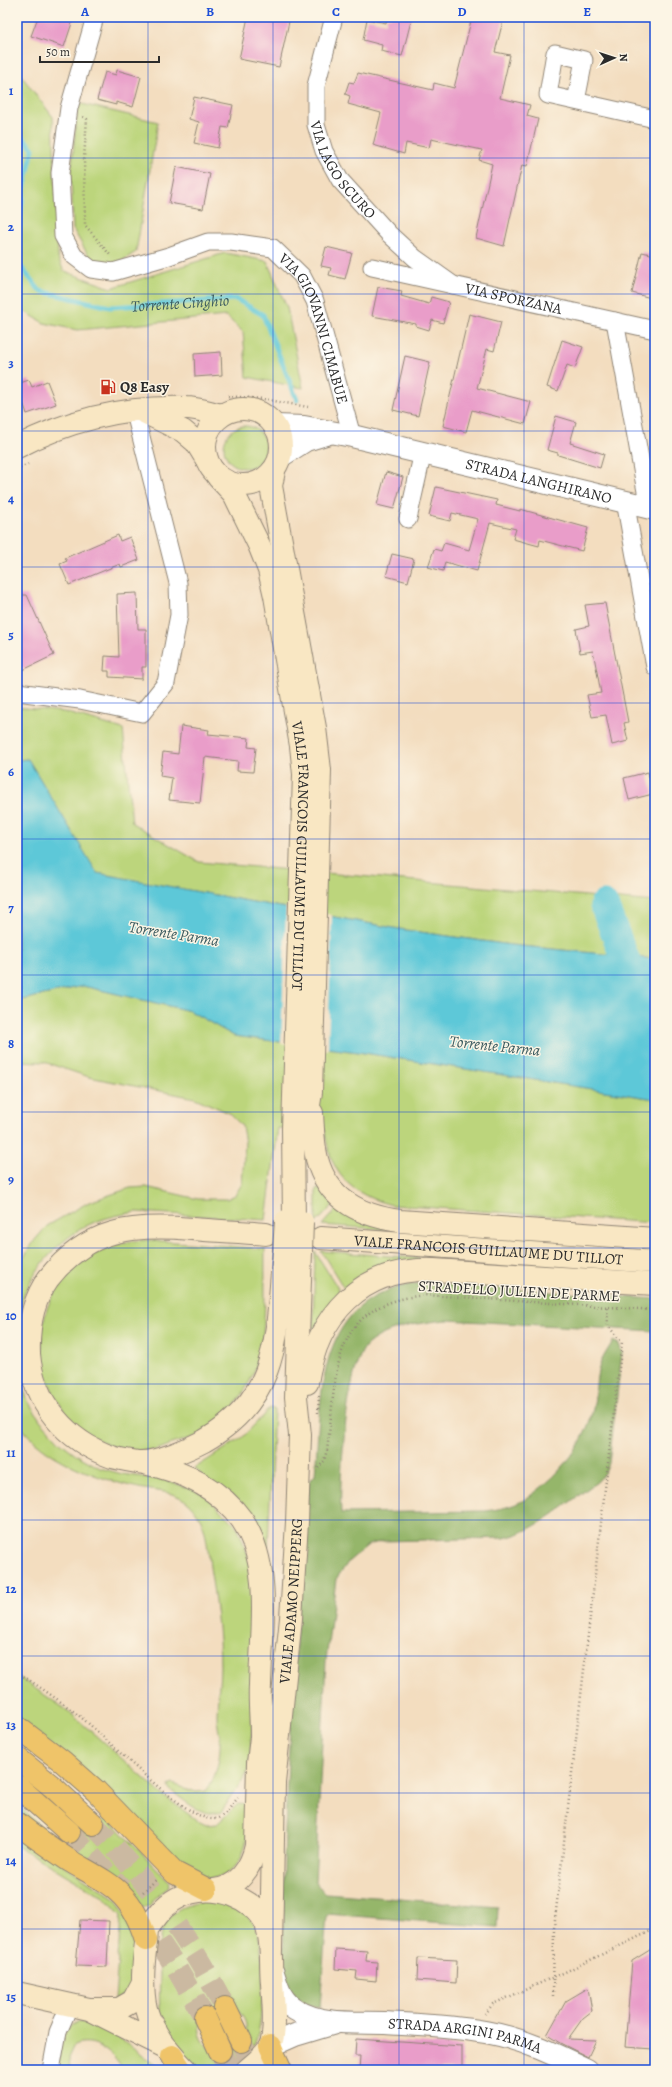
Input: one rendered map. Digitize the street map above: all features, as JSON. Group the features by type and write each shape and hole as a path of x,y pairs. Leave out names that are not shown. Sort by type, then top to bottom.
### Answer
{"highway":[{"path":"17,1728 62,1761 96,1791 175,1873 210,1890"},
{"path":"17,1758 53,1787 93,1824"},
{"path":"17,1786 69,1832"},
{"path":"17,1824 56,1852 108,1882 121,1893 134,1909 146,1940"},
{"path":"225,2008 240,2042"},
{"path":"205,2018 220,2051"},
{"path":"270,2046 281,2070"}],"main road":[{"path":"213,469 205,444 210,427 222,406"},
{"path":"17,447 76,422 136,409 222,406 233,410 251,410 267,417 275,426 281,440 277,464"},
{"path":"136,409 187,435 196,442 213,469"},
{"name":"STRADA LANGHIRANO","path":"213,469 232,484 247,486 262,481 277,464"},
{"name":"VIALE FRANCOIS GUILLAUME DU TILLOT","path":"277,464 271,486 319,756 311,836 304,1129"},
{"name":"VIALE FRANCOIS GUILLAUME DU TILLOT","path":"213,469 234,494 262,552 272,583 301,746 311,836 311,1092 304,1129 294,1217 293,1251"},
{"path":"304,1129 327,1182 346,1202 369,1216 400,1221 655,1239"},
{"path":"261,1734 259,1692 262,1582 260,1562 254,1542 234,1510 204,1485 179,1473 141,1462 111,1456 89,1446 68,1432 49,1411 36,1387 30,1363 30,1335 38,1296 45,1283 68,1256 94,1239 121,1229 157,1226 266,1234"},
{"name":"VIALE FRANCOIS GUILLAUME DU TILLOT","path":"321,1238 655,1262"},
{"path":"141,1462 180,1452 208,1438 234,1420 254,1397 264,1380 273,1350 293,1251"},
{"name":"VIALE ADAMO NEIPPERG","path":"271,1958 274,1783 293,1586 299,1440 296,1397 293,1251"},
{"name":"VIALE ADAMO NEIPPERG","path":"142,1984 148,1928 162,1909 176,1898 193,1891 224,1888 237,1881 249,1868 256,1846 261,1734 269,1693 282,1564 293,1251"},
{"path":"299,1440 309,1372 320,1336 334,1313 347,1299 382,1278 396,1273 421,1269 655,1284"},
{"path":"210,1890 239,1897 260,1914 269,1932 274,2012 270,2046 260,2059 247,2070"},
{"path":"17,1992 80,2007 119,2009 133,2001 142,1984"},
{"path":"142,1984 146,2010 176,2061"},
{"path":"80,2007 176,2061"}],"street":[{"name":"VIA GIOVANNI CIMABUE","path":"95,17 69,108 60,173 63,236 74,256 91,269 113,272 169,256 208,242 231,242 273,248 302,276 315,301 342,434"},
{"name":"VIA LAGO SCURO","path":"334,17 316,86 316,125 324,151 340,180 389,234 415,258 452,284"},
{"path":"576,101 655,119"},
{"name":"VIA SPORZANA","path":"372,267 655,330"},
{"path":"616,321 652,508"},
{"path":"17,692 80,700 142,712 166,683 179,615 178,582 136,409"},
{"name":"STRADA LANGHIRANO","path":"275,426 304,427 342,434 423,452 652,508"},
{"name":"STRADA LANGHIRANO","path":"277,464 306,440 342,434"},
{"path":"408,519 423,452"},
{"path":"625,501 655,667"},
{"path":"271,1958 280,1996 288,2004 305,2015 337,2022"},
{"path":"51,2070 58,2032 80,2007"},
{"path":"270,2046 295,2035 337,2022"},
{"name":"STRADA ARGINI PARMA","path":"337,2022 392,2024 472,2030 521,2041 572,2067"}],"path":[{"path":"69,108 87,119 84,158 85,224 111,257"},
{"path":"222,406 263,399 316,408"},
{"name":"STRADELLO JULIEN DE PARME","path":"312,1471 321,1465 326,1455 336,1369 342,1348 350,1334 360,1322 384,1304 403,1297 427,1295 655,1310"},
{"path":"553,1996 552,1978 554,1928 622,1342 608,1326 607,1306"},
{"path":"17,1672 88,1723 144,1774 198,1814 212,1819 222,1816 242,1793"},
{"path":"472,2030 493,2004 655,1929"}],"green space":[{"path":"17,70 53,117 58,258 64,271 111,288 225,253 267,261 287,308 303,388 247,377 243,332 226,316 77,330 44,323 17,307"},
{"path":"78,103 158,122 136,252 115,265 91,260 73,229 71,173"},
{"path":"241,426 249,426 257,429 263,435 266,447 263,459 257,465 249,468 241,468 233,465 227,459 224,451 224,443 227,435 233,429"},
{"path":"17,707 64,712 123,729 132,823 199,862 655,902 655,959 511,945 399,929 96,873 28,759 17,760"},
{"path":"83,986 190,1011 234,1036 358,1052 655,1099 655,1223 392,1205 365,1195 345,1180 337,1170 331,1158 325,1130 278,1128 266,1220 137,1212 115,1216 95,1222 84,1227 63,1242 53,1251 37,1271 23,1298 17,1332 17,1269 34,1241 47,1226 89,1202 130,1188 146,1187 198,1199 227,1199 235,1195 242,1184 245,1143 242,1126 229,1113 195,1098 89,1077 44,1062 17,1061 17,1001"},
{"path":"318,1188 334,1204 316,1223 316,1189"},
{"path":"338,1207 406,1231 322,1225"},
{"path":"149,1240 265,1249 264,1324 260,1353 252,1376 242,1395 228,1413 212,1427 193,1438 151,1451 127,1450 107,1444 89,1434 73,1421 60,1404 50,1386 44,1366 42,1337 44,1320 52,1296 71,1272 90,1257 112,1246"},
{"path":"321,1251 455,1261 345,1290"},
{"path":"315,1252 341,1293 313,1330"},
{"path":"420,1283 655,1299 655,1331 446,1320 415,1324 385,1334 368,1344 360,1355 349,1397 341,1476 341,1513 486,1511 510,1506 524,1500 557,1473 575,1451 588,1426 592,1413 595,1401 597,1374 602,1359 613,1341 619,1344 622,1353 609,1463 605,1473 597,1482 541,1522 529,1529 504,1538 383,1541 368,1545 349,1561 336,1579 326,1661 315,1883 326,1893 498,1907 497,1927 327,1914 320,2007 302,2002 290,1994 286,1988 284,1974 284,1850 290,1727 309,1481 315,1475 319,1412 323,1382 330,1353 342,1328 360,1307 385,1292"},
{"path":"17,1358 21,1381 28,1401 40,1420 60,1442 77,1455 100,1468 122,1474 165,1480 203,1493 238,1528 254,1572 254,1698 249,1769 221,1812 214,1813 200,1810 187,1803 169,1789 169,1786 173,1784 196,1792 206,1791 216,1773 220,1752 217,1715 220,1667 218,1629 207,1543 201,1520 198,1514 186,1501 175,1495 123,1484 89,1473 55,1457 40,1446 27,1434 17,1421"},
{"path":"270,1408 274,1409 268,1545 266,1548 195,1468 243,1437"},
{"path":"17,1676 68,1711 164,1796 198,1821 206,1825 217,1824 238,1804 246,1805 248,1814 246,1839 241,1857 236,1865 223,1876 214,1878 204,1877 183,1869 17,1716"},
{"path":"17,1740 67,1776 170,1882 169,1886 159,1894 149,1906 144,1907 17,1815 17,1805 54,1837 107,1819 72,1785"},
{"path":"17,1835 116,1899 136,1935 136,1985 115,2000 121,1916 105,1898 17,1846"},
{"path":"218,1901 243,1913 255,1926 259,1936 261,1950 263,1986 260,2023 257,2037 253,2047 247,2054 232,2065 223,2068 204,2068 187,2060 175,2045 162,2022 160,2008 160,1942 163,1929 175,1912 185,1906","holes":["221,2006 237,2010 245,2022 246,2029 244,2037 235,2049 224,2054 214,2051 206,2044 200,2034 200,2023 206,2013"]},
{"path":"78,2022 89,2024 112,2033 163,2070 123,2070 114,2058 102,2048 88,2043 80,2043 73,2046 68,2057 69,2070 57,2070 64,2035 72,2025"}],"water":[{"name":"Torrente Parma","path":"28,759 97,873 399,929 511,945 655,959 655,1099 358,1052 234,1036 190,1011 83,986 17,1001 17,760"}],"pier":[{"path":"286,906 332,915 328,1050 281,1044"}],"building":[{"path":"38,17 74,17 64,47 31,36"},
{"path":"248,17 290,17 279,67 239,59"},
{"path":"387,17 412,17 402,56 381,51 382,45 363,40 367,19 386,23"},
{"path":"472,17 504,17 495,52 510,55 500,98 530,105 527,116 538,119 527,166 522,165 504,246 476,238 492,164 479,160 482,150 431,139 429,148 406,143 404,154 373,145 381,113 348,104 350,96 345,94 349,82 354,83 358,73 433,90 434,83 454,88"},
{"path":"117,70 141,77 133,107 116,102 116,105 97,100 105,72 116,75"},
{"path":"194,97 233,105 228,128 222,127 218,148 194,143 199,122 189,119"},
{"path":"176,167 210,174 203,209 169,203"},
{"path":"326,247 352,253 345,279 329,275 331,268 321,266"},
{"path":"642,252 655,255 655,299 632,293"},
{"path":"378,287 402,291 401,296 429,304 431,297 449,302 443,323 432,320 429,330 416,326 416,324 372,316"},
{"path":"469,314 501,322 494,351 487,349 477,388 531,402 525,424 472,410 466,432 443,426"},
{"path":"562,340 583,347 575,368 567,365 558,391 547,387"},
{"path":"221,352 222,375 195,377 194,354"},
{"path":"405,356 430,362 418,416 393,410"},
{"path":"29,380 32,387 47,381 56,404 27,414 17,384"},
{"path":"556,416 576,422 570,443 604,454 600,468 547,450"},
{"path":"386,472 403,477 394,509 377,505"},
{"path":"436,487 497,500 496,505 520,511 520,509 588,528 582,551 540,540 539,546 513,539 516,529 490,523 477,571 445,562 443,571 428,567 434,549 441,551 444,543 469,550 478,519 452,513 450,521 429,516"},
{"path":"118,535 120,541 130,537 139,560 121,567 120,564 69,585 60,564 67,561 65,558"},
{"path":"392,554 414,559 408,582 386,576"},
{"path":"137,593 138,629 146,629 146,667 142,667 142,679 109,677 109,671 104,671 105,656 119,657 117,594"},
{"path":"17,595 27,595 54,655 23,670 17,656"},
{"path":"605,603 628,722 624,723 628,741 612,745 606,715 592,717 587,695 601,693 593,651 580,653 576,629 589,626 585,605"},
{"path":"181,726 209,730 208,734 249,738 248,747 256,748 253,772 237,771 238,761 205,757 200,803 169,800 172,778 160,776 163,752 178,754"},
{"path":"648,772 653,794 629,800 624,778"},
{"path":"80,1920 109,1921 107,1967 76,1966"},
{"path":"653,1948 651,1975 655,1975 653,2049 625,2047 632,1961"},
{"path":"336,1949 367,1951 366,1961 377,1962 376,1981 356,1979 357,1971 335,1969"},
{"path":"418,1958 457,1960 456,1983 417,1980"},
{"path":"588,1988 592,2011 583,2018 568,2039 596,2040 588,2057 547,2035 566,2001"},
{"path":"356,2039 462,2046 462,2070 359,2070 360,2056 355,2056"}],"waterway":[{"name":"Torrente Cinghio","path":"17,131 33,149 23,194 17,243"},
{"name":"Torrente Cinghio","path":"17,262 40,291 110,307 236,299 263,315 297,400"},
{"name":"Torrente Cinghio","path":"604,905 628,966 655,1012"}],"tunnel":[{"path":"93,1824 131,1866 166,1911 197,1958 225,2008"},
{"path":"69,1832 121,1889"},
{"path":"141,1915 174,1964 205,2018"},
{"path":"241,2041 252,2070"},
{"path":"220,2051 229,2070"}],"place":[{"name":"Q8 Easy","path":"108,387"}]}
